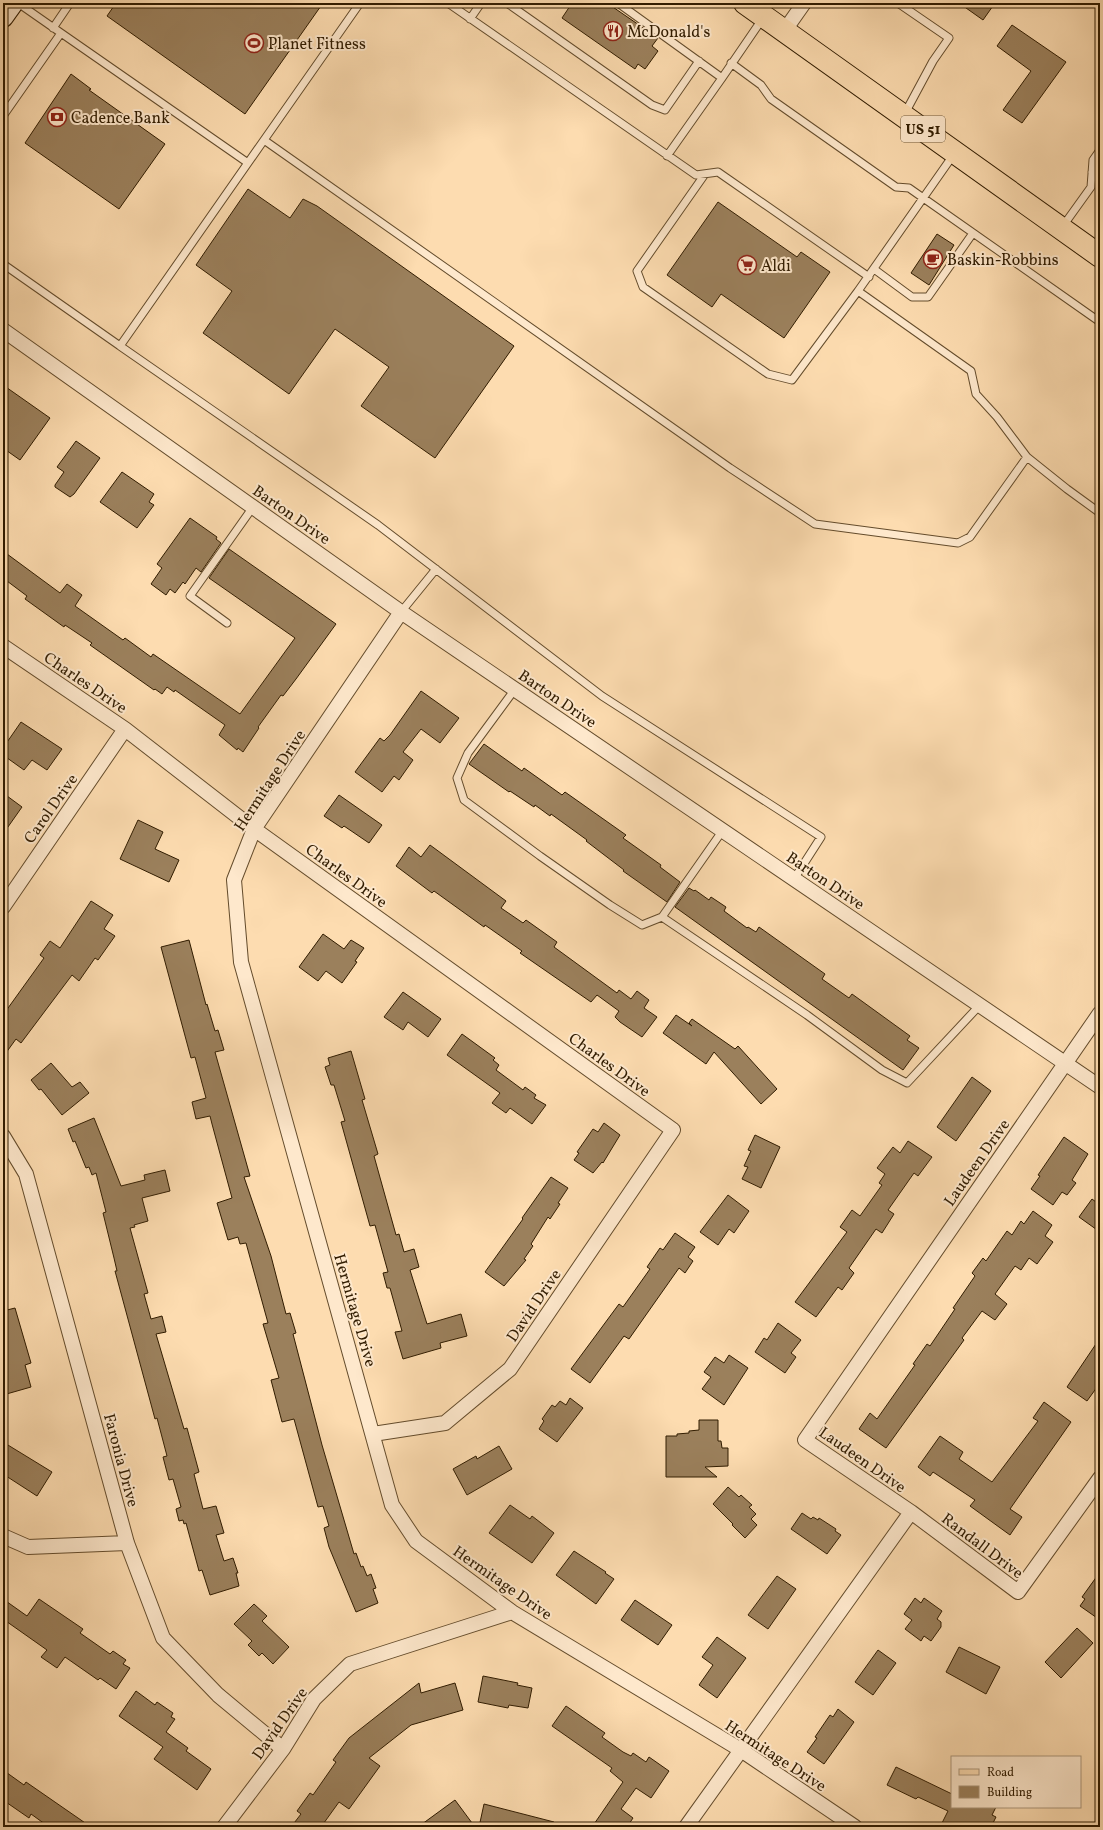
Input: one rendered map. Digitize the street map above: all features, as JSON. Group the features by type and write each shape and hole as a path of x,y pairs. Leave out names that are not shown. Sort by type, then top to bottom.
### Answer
{"main road":[{"path":"3,17 13,3"},
{"name":"US 51","path":"746,3 1100,256"}],"street":[{"path":"785,30 804,3"},
{"name":"Barton Drive","path":"3,330 402,612 1100,1087"},
{"name":"Hermitage Drive","path":"402,612 254,829 234,880 242,962 392,1505 416,1541 512,1612 741,1750 854,1827"},
{"name":"Charles Drive","path":"3,646 125,729 254,829 673,1130"},
{"name":"Carol Drive","path":"3,907 125,729"},
{"name":"Laudeen Drive","path":"686,1827 911,1512 805,1440 1100,1013"},
{"name":"David Drive","path":"373,1434 445,1423 510,1369 673,1130"},
{"name":"Faronia Drive","path":"3,1136 26,1174 126,1543 163,1638 218,1695 283,1749"},
{"name":"Randall Drive","path":"911,1512 1018,1592 1100,1478"},
{"path":"3,1536 28,1547 126,1543"},
{"name":"David Drive","path":"224,1827 283,1749 314,1700 350,1664 512,1612"}],"lane":[{"path":"18,3 248,163"},
{"path":"53,28 70,3"},
{"path":"120,346 360,3"},
{"path":"448,3 696,175 718,172 869,276"},
{"path":"470,19 481,3"},
{"path":"618,3 722,78"},
{"path":"898,3 949,38 932,61 904,115"},
{"path":"510,4 652,106 665,110 699,61"},
{"path":"667,156 764,16"},
{"path":"3,116 61,33"},
{"path":"731,63 761,85 771,99 896,187 909,188 1100,322"},
{"path":"264,140 742,476 815,524 958,543 970,537 1027,457"},
{"path":"1062,228 1091,187 1093,160 1100,150"},
{"path":"705,174 637,271 643,287 768,374 792,380 869,276 955,152"},
{"path":"1092,172 1100,178"},
{"path":"874,269 912,297 928,297 973,233"},
{"path":"3,264 378,525 602,696 821,837 794,879"},
{"path":"858,291 971,371 976,394 1027,457 1100,513"},
{"path":"227,623 190,596 253,507"},
{"path":"402,612 436,569"},
{"path":"515,689 468,753 457,778 464,800 610,905 642,924 662,917 723,830"},
{"path":"662,917 806,1015 882,1070 907,1083 980,1005"}],"building":[{"path":"116,3 323,3 245,114 107,16"},
{"path":"572,3 607,3 658,38 652,46 658,51 645,69 638,64 635,69 562,18"},
{"path":"959,3 995,3 983,20"},
{"path":"1012,25 1066,62 1022,123 1003,110 1031,71 997,46"},
{"path":"71,74 91,89 89,90 165,144 119,209 25,143"},
{"path":"248,189 290,218 303,199 317,206 514,346 435,458 361,406 389,367 335,329 289,394 203,333 232,291 196,265"},
{"name":"Aldi","path":"718,202 797,257 801,252 830,272 784,338 721,294 712,307 667,275"},
{"name":"Baskin-Robbins","path":"937,234 954,245 929,285 911,273"},
{"path":"3,385 50,418 20,460 3,448"},
{"path":"76,441 100,458 74,494 70,497 55,487 55,485 64,472 57,467"},
{"path":"122,472 154,494 149,502 154,505 137,528 100,502"},
{"path":"190,518 217,537 216,539 221,543 201,572 196,568 185,584 183,582 175,593 170,589 166,595 151,584 162,568 157,564"},
{"path":"229,549 336,624 283,696 281,695 258,727 259,728 243,752 238,748 237,750 219,735 225,725 175,690 174,692 167,687 162,694 155,689 154,690 90,645 92,643 65,625 64,627 25,599 27,596 3,578 3,551 60,593 67,584 82,595 75,606 123,640 125,638 151,657 153,654 240,714 295,638 209,578"},
{"path":"421,691 459,718 440,743 421,729 403,752 413,760 399,780 394,776 382,792 355,772 380,738 384,741 390,735"},
{"path":"21,722 62,749 47,770 32,760 24,770 3,755 3,748"},
{"path":"484,744 522,771 524,768 562,795 565,792 626,835 623,838 661,865 660,867 680,882 667,902 623,871 624,870 586,841 587,840 551,814 550,816 535,805 534,807 510,791 509,792 469,764"},
{"path":"3,793 22,807 3,834"},
{"path":"339,795 382,825 369,843 344,826 342,828 324,816"},
{"path":"138,820 163,832 155,849 179,860 169,882 120,859"},
{"path":"430,845 506,901 501,908 523,923 526,920 557,942 554,947 617,993 619,990 631,999 637,991 649,1000 644,1008 657,1017 642,1037 620,1022 615,1017 619,1011 597,995 591,1002 520,953 522,951 485,925 484,927 434,891 432,893 396,866 409,847 421,857"},
{"path":"689,888 694,891 695,890 709,900 711,897 726,907 724,911 747,928 748,927 756,932 759,927 825,974 822,979 849,998 852,994 910,1036 907,1040 919,1048 903,1070 675,907"},
{"path":"91,901 113,915 104,929 115,936 98,960 95,958 79,981 72,975 21,1043 16,1039 3,1057 3,1015 44,958 40,955 50,941 60,948"},
{"path":"323,934 344,949 351,940 364,948 355,961 357,962 342,983 326,971 318,981 299,967"},
{"path":"189,940 206,1005 207,1004 215,1031 218,1030 224,1050 215,1052 250,1176 244,1177 271,1256 286,1314 290,1313 296,1333 293,1334 322,1445 354,1554 356,1553 361,1567 363,1566 367,1576 371,1574 376,1588 373,1589 378,1603 356,1612 329,1547 324,1528 329,1526 323,1506 318,1507 294,1419 282,1422 271,1380 279,1378 263,1324 268,1323 246,1243 240,1244 238,1237 228,1240 217,1203 232,1198 210,1116 196,1119 192,1102 206,1098 195,1057 191,1058 161,947"},
{"path":"403,992 441,1019 428,1037 408,1022 403,1030 384,1017"},
{"path":"676,1015 692,1026 689,1023 692,1019 735,1049 738,1046 777,1089 761,1104 714,1052 706,1064 663,1033"},
{"path":"462,1034 495,1058 493,1060 499,1065 496,1070 523,1090 525,1087 536,1095 534,1098 546,1105 532,1124 510,1108 506,1113 492,1103 500,1093 447,1055"},
{"path":"351,1051 365,1099 362,1100 378,1154 374,1156 396,1235 399,1234 404,1252 414,1249 419,1267 410,1270 427,1324 461,1314 467,1336 440,1343 441,1348 403,1359 395,1332 402,1331 390,1288 387,1288 383,1273 388,1272 375,1225 370,1226 341,1122 345,1121 334,1085 331,1085 325,1067 330,1065 328,1058"},
{"path":"51,1063 72,1087 80,1082 89,1093 62,1115 41,1089 39,1090 31,1080"},
{"path":"972,1077 991,1091 956,1141 937,1127"},
{"path":"94,1118 121,1186 145,1180 144,1175 165,1170 170,1191 142,1198 148,1221 134,1225 135,1227 130,1228 148,1293 144,1294 151,1319 162,1316 166,1332 156,1334 184,1429 187,1428 199,1472 194,1474 203,1509 216,1506 224,1533 216,1535 224,1561 233,1558 238,1573 236,1573 239,1586 210,1595 202,1570 199,1571 186,1523 184,1524 183,1520 179,1521 176,1509 181,1507 173,1479 169,1480 163,1457 167,1456 157,1418 155,1419 115,1271 117,1271 103,1213 106,1212 96,1173 92,1175 89,1167 86,1168 75,1141 73,1142 68,1129"},
{"path":"604,1123 620,1135 603,1163 602,1162 593,1173 574,1160 579,1153 577,1152 593,1129 598,1132"},
{"path":"755,1135 780,1147 761,1188 742,1179 748,1167 744,1166 751,1151 748,1150"},
{"path":"1064,1137 1088,1154 1072,1180 1076,1183 1067,1195 1062,1192 1053,1205 1031,1189 1040,1176 1038,1175"},
{"path":"908,1141 932,1157 918,1176 914,1173 888,1210 894,1214 882,1233 876,1229 849,1268 854,1273 842,1290 838,1287 816,1317 795,1302 847,1232 840,1227 852,1210 860,1216 882,1185 879,1183 885,1174 877,1168 893,1147 900,1153"},
{"path":"551,1177 568,1188 558,1203 560,1204 550,1219 548,1217 531,1244 533,1246 524,1259 526,1260 504,1286 485,1272"},
{"path":"728,1195 749,1211 734,1233 729,1229 718,1245 700,1232"},
{"path":"1092,1199 1100,1205 1100,1232 1079,1217"},
{"path":"1033,1211 1052,1225 1045,1236 1053,1242 1037,1264 1029,1258 1021,1270 1015,1266 995,1294 1007,1304 995,1320 982,1311 962,1338 964,1340 886,1448 859,1429 870,1413 877,1419 915,1365 913,1364 927,1344 930,1346 955,1309 953,1308 975,1276 972,1273 983,1258 986,1261 1007,1231 1012,1235 1021,1221 1024,1224"},
{"path":"675,1233 695,1247 688,1257 693,1261 685,1273 679,1268 629,1339 624,1336 590,1383 571,1369 619,1304 623,1307 650,1269 647,1267 660,1248 663,1250"},
{"path":"15,1308 31,1363 25,1365 31,1387 3,1395 3,1311"},
{"path":"778,1323 801,1340 791,1353 796,1357 785,1373 755,1352 764,1338 767,1340"},
{"path":"1100,1338 1100,1383 1087,1401 1067,1387"},
{"path":"729,1355 748,1368 724,1405 702,1389 711,1377 704,1372 715,1357 724,1363"},
{"path":"570,1398 583,1408 557,1442 539,1429 544,1421 542,1419 552,1405 555,1407 560,1401 566,1405"},
{"path":"1044,1402 1071,1422 1010,1509 1022,1517 1010,1535 970,1506 975,1500 933,1472 930,1476 918,1467 940,1436 963,1452 959,1459 992,1482 1038,1421 1033,1418"},
{"path":"699,1420 718,1420 718,1441 721,1441 722,1448 728,1448 728,1466 705,1467 717,1477 666,1477 666,1436 677,1436 677,1434 699,1430"},
{"path":"3,1442 52,1472 37,1496 3,1474"},
{"path":"499,1446 512,1469 467,1495 453,1469 476,1456 477,1459"},
{"path":"728,1487 739,1497 741,1495 752,1505 749,1507 756,1514 751,1519 757,1525 745,1538 713,1504"},
{"path":"510,1505 530,1519 532,1516 554,1533 532,1563 489,1533"},
{"path":"802,1513 811,1519 813,1517 818,1520 819,1518 836,1529 835,1531 841,1535 827,1554 791,1529"},
{"path":"574,1551 614,1579 596,1604 556,1575"},
{"path":"1100,1572 1100,1620 1080,1606 1085,1599 1082,1597"},
{"path":"777,1576 796,1589 768,1629 748,1615"},
{"path":"915,1598 921,1603 924,1598 942,1611 937,1619 941,1622 941,1627 931,1641 924,1636 921,1641 905,1629 912,1620 904,1614"},
{"path":"3,1599 27,1616 39,1599 83,1629 80,1633 110,1654 113,1651 126,1660 123,1664 130,1668 116,1689 100,1678 98,1680 65,1657 57,1668 41,1657 47,1650 3,1619"},
{"path":"635,1600 672,1625 658,1645 621,1620"},
{"path":"254,1604 267,1616 262,1621 289,1647 273,1664 262,1653 259,1656 248,1645 252,1641 234,1624"},
{"path":"1077,1628 1093,1643 1061,1678 1045,1662"},
{"path":"717,1637 746,1658 717,1698 699,1685 713,1665 702,1657"},
{"path":"959,1647 1000,1667 986,1694 946,1672"},
{"path":"878,1650 896,1663 873,1695 855,1682"},
{"path":"483,1676 518,1683 517,1685 532,1688 528,1708 509,1705 508,1708 478,1702"},
{"path":"419,1683 421,1693 455,1683 463,1710 411,1725 369,1758 380,1766 349,1809 339,1802 321,1827 291,1827 301,1814 297,1811 310,1793 313,1795 336,1762 333,1760 349,1738"},
{"path":"136,1691 155,1705 157,1702 173,1713 171,1717 175,1719 166,1732 188,1748 186,1751 211,1769 197,1790 154,1759 163,1747 119,1716"},
{"path":"566,1706 605,1733 602,1737 623,1752 631,1756 633,1753 646,1762 649,1757 669,1771 651,1798 636,1788 621,1809 633,1818 627,1827 592,1827 623,1782 610,1771 612,1768 552,1726"},
{"path":"838,1709 854,1722 824,1764 807,1752 830,1715 833,1717"},
{"path":"896,1767 951,1794 951,1808 996,1808 992,1815 996,1817 991,1827 950,1827 942,1823 948,1811 918,1797 916,1799 887,1785"},
{"path":"3,1770 24,1785 26,1782 91,1827 49,1827 31,1814 29,1818 3,1800"},
{"path":"455,1800 475,1827 418,1827"},
{"path":"484,1804 554,1822 554,1827 479,1827"}],"place":[{"name":"McDonald's","path":"613,31"},
{"name":"Planet Fitness","path":"254,43"},
{"name":"Cadence Bank","path":"57,117"},
{"name":"Baskin-Robbins","path":"933,259"},
{"name":"Aldi","path":"747,265"}]}
